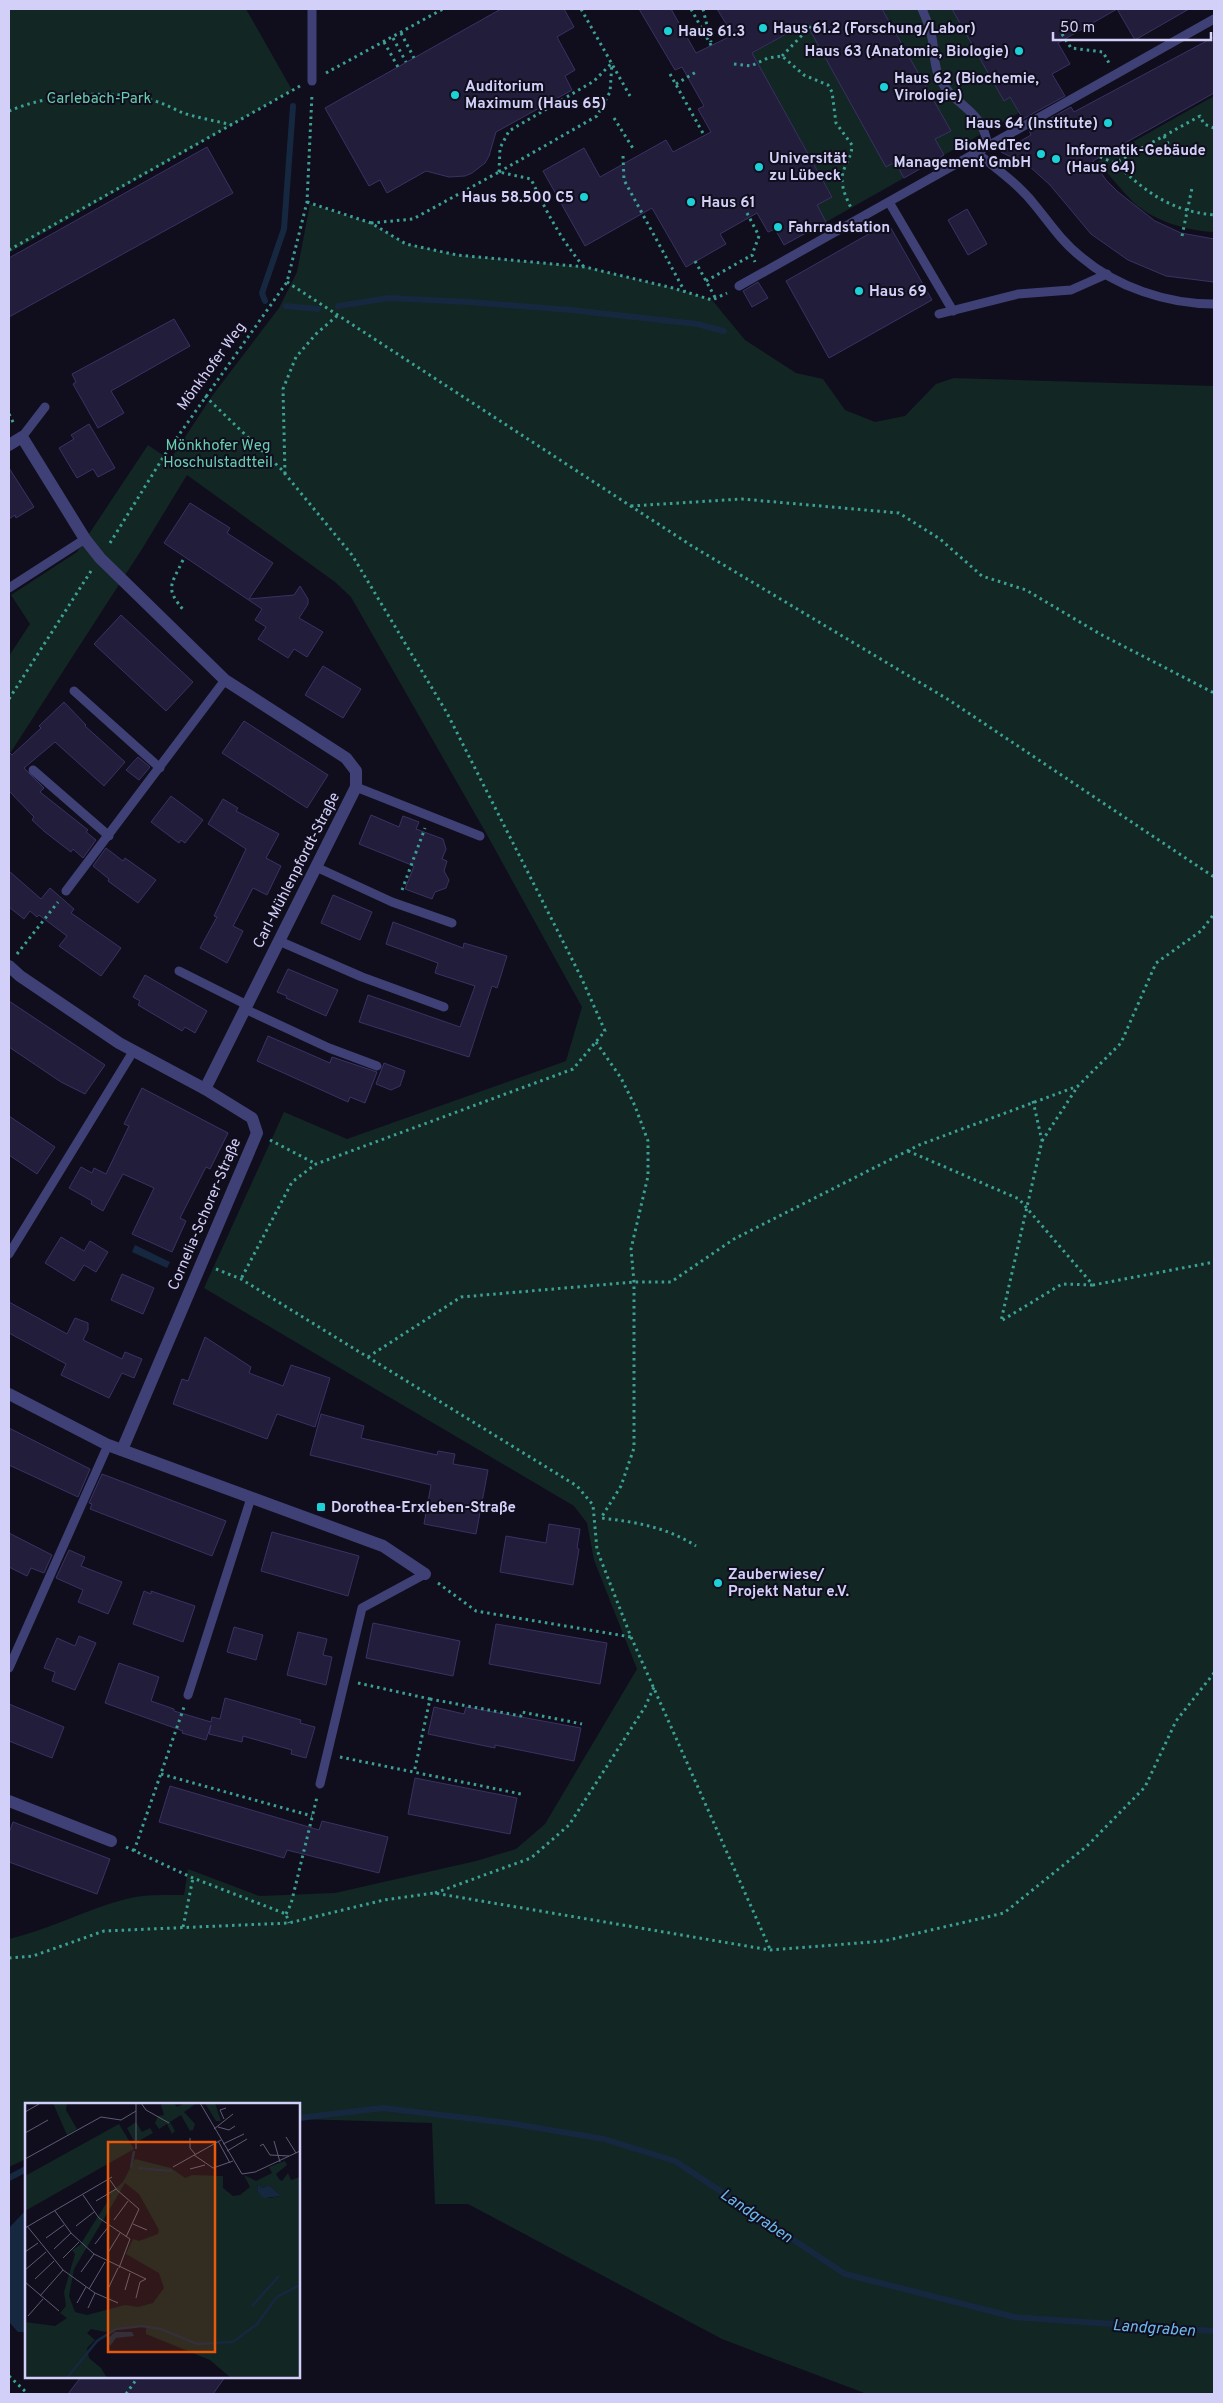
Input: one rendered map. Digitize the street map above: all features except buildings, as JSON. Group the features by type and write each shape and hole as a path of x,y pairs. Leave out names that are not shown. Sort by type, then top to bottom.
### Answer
{"street":[{"name":"Carl-Mühlenpfordt-Straße","path":"22,437 85,539 100,558 226,680 346,758 356,771 356,787 205,1088"},
{"path":"9,445 22,437"},
{"name":"Cornelia-Schorer-Straße","path":"12,962 20,976 119,1043 205,1088 252,1118 257,1133 122,1450"},
{"path":"9,1394 108,1445 383,1546 425,1574"},
{"path":"9,1800 111,1842"}],"lane":[{"path":"312,9 312,81"},
{"path":"922,9 932,38 936,69 941,82 978,119 986,132 988,147"},
{"path":"739,286 1214,19"},
{"path":"977,153 1016,185 1034,204 1055,232 1080,257 1107,274 1146,294 1192,304 1214,304"},
{"path":"889,202 953,311"},
{"path":"939,314 1018,294 1070,290 1107,274"},
{"path":"22,437 45,407"},
{"path":"9,588 85,539"},
{"path":"66,891 226,680"},
{"path":"74,692 160,768"},
{"path":"33,770 108,836"},
{"path":"356,787 480,836"},
{"path":"316,867 397,904 452,923"},
{"path":"279,940 362,977 444,1007"},
{"path":"179,971 328,1048 377,1066"},
{"path":"9,1254 134,1050"},
{"path":"9,1668 108,1445"},
{"path":"188,1695 251,1498"},
{"path":"320,1784 362,1608 425,1574"}],"path":[{"path":"9,250 443,9"},
{"path":"581,9 630,96"},
{"path":"691,9 712,47 704,9"},
{"path":"734,64 751,66 768,58 782,56 814,24"},
{"path":"401,33 414,58"},
{"path":"1062,34 1071,48 1103,52 1116,75"},
{"path":"392,38 406,62"},
{"path":"384,42 398,67"},
{"path":"782,56 804,75 828,85 832,92 836,123 852,145 842,176 844,193 858,220"},
{"path":"371,223 413,219 597,116 610,92 612,63"},
{"path":"499,172 500,148 509,131 594,80 612,63"},
{"path":"676,84 696,72"},
{"path":"670,74 704,136"},
{"name":"Mönkhofer Weg","path":"9,700 205,396 287,282 308,202 312,81"},
{"path":"9,111 23,105 76,96 119,94 156,101 184,113 232,125"},
{"path":"1115,163 1200,116 1204,124 1214,128"},
{"path":"614,118 634,150"},
{"path":"1164,136 1170,147"},
{"path":"623,156 624,180 685,292"},
{"path":"1100,157 1115,163 1145,192 1172,206 1187,211 1214,215"},
{"path":"499,172 531,178 549,217 565,245 585,267"},
{"path":"1182,236 1192,188"},
{"path":"308,202 371,223 406,244 449,253 585,267 712,300 739,286"},
{"path":"706,281 752,256 759,236 747,213"},
{"path":"752,256 762,274"},
{"path":"695,261 716,299"},
{"path":"287,282 692,546 949,700 1214,877"},
{"path":"285,474 283,389 296,357 316,334 338,315"},
{"path":"205,396 285,474 352,555 447,713 605,1031 573,1069 316,1164 292,1182 241,1278"},
{"path":"630,506 742,499 899,513 940,539 982,576 1026,590 1100,634 1214,693"},
{"path":"183,560 171,588 172,596 185,612"},
{"path":"397,904 429,816"},
{"path":"12,962 66,891"},
{"path":"1214,914 1200,932 1156,963 1121,1043 1078,1086 1042,1141 1001,1321 1062,1284 1093,1285 1214,1262"},
{"path":"596,1042 621,1078 635,1106 648,1141 648,1176 631,1249 634,1282 634,1448 621,1486 601,1518 646,1524 684,1538 696,1546"},
{"path":"368,1357 461,1297 634,1282 671,1282 734,1239 908,1151 1033,1101 1078,1086"},
{"path":"1033,1101 1042,1141"},
{"path":"257,1133 316,1164"},
{"path":"908,1151 1019,1200 1093,1285"},
{"path":"202,1263 241,1278 576,1486 593,1505 597,1550 631,1637 770,1950"},
{"path":"425,1574 476,1611 631,1637"},
{"path":"434,1893 770,1950 884,1940 1004,1912 1087,1846 1145,1787 1176,1721 1214,1672"},
{"path":"345,1680 430,1699 521,1716 522,1712 582,1724"},
{"path":"9,1958 33,1956 104,1931 290,1923 384,1900 434,1893 531,1858 569,1825 645,1707 654,1687"},
{"path":"134,1851 188,1695"},
{"path":"414,1773 430,1699"},
{"path":"327,1754 521,1794"},
{"path":"160,1774 312,1816"},
{"path":"286,1914 291,1904 320,1784"},
{"path":"111,1842 193,1878 286,1914 290,1923"},
{"path":"183,1927 193,1878"},
{"path":"9,2376 28,2394"},
{"path":"126,2394 136,2380"}],"green space":[{"name":"Carlebach-Park","path":"9,9 246,9 292,90 9,253"},
{"path":"882,9 952,9 1004,101 1010,97 1019,113 944,155 935,139 951,131"},
{"path":"811,20 817,43 886,166 895,162 904,178 826,222 817,205 832,196 763,73 734,64"},
{"path":"1214,96 1214,232 1193,230 1151,215 1134,203 1097,162"},
{"name":"Mönkhofer Weg Hoschulstadtteil","path":"310,204 371,223 406,244 457,255 585,267 673,288 712,300 745,340 796,373 823,379 845,410 875,422 905,416 936,384 954,378 1214,386 1214,2394 867,2394 722,2339 468,2204 435,2204 432,2123 300,2119 300,2103 25,2103 25,2159 9,2167 9,1939 133,1897 184,1895 188,1869 259,1896 335,1893 476,1861 516,1849 545,1824 637,1669 594,1560 587,1523 574,1506 204,1288 284,1112 347,1139 566,1061 582,1007 486,833 351,597 335,582 187,475 142,549 9,755 9,656 30,624 11,595 77,552 148,445 170,460 212,396 279,308 297,272"}],"water":[{"path":"135,1245 170,1262 167,1268 132,1252"},
{"path":"25,2211 25,2332 18,2332 9,2322 9,2228"}],"waterway":[{"path":"265,301 262,293 284,229 293,106"},
{"path":"338,306 389,298 470,302 571,310 697,324 724,331"},
{"path":"286,306 318,309"},
{"name":"Landgraben","path":"300,2118 383,2108 508,2123 604,2139 675,2161 845,2274 1014,2317 1214,2331"},
{"name":"Landgraben","path":"9,2178 25,2170"}],"place":[{"name":"Haus 61.2 (Forschung/Labor)","path":"763,28"},
{"name":"Haus 61.3","path":"668,31"},
{"name":"Haus 63 (Anatomie, Biologie)","path":"1019,51"},
{"name":"Haus 62 (Biochemie, Virologie)","path":"884,87"},
{"name":"Auditorium Maximum (Haus 65)","path":"455,95"},
{"name":"Haus 64 (Institute)","path":"1108,123"},
{"name":"BioMedTec Management GmbH","path":"1041,154"},
{"name":"Informatik-Gebäude (Haus 64)","path":"1056,159"},
{"name":"Universität zu Lübeck","path":"759,167"},
{"name":"Haus 58.500 C5","path":"584,197"},
{"name":"Haus 61","path":"691,202"},
{"name":"Fahrradstation","path":"778,227"},
{"name":"Haus 69","path":"859,291"},
{"name":"Dorothea-Erxleben-Straße","path":"321,1507"},
{"name":"Zauberwiese/ Projekt Natur e.V.","path":"718,1583"}]}
